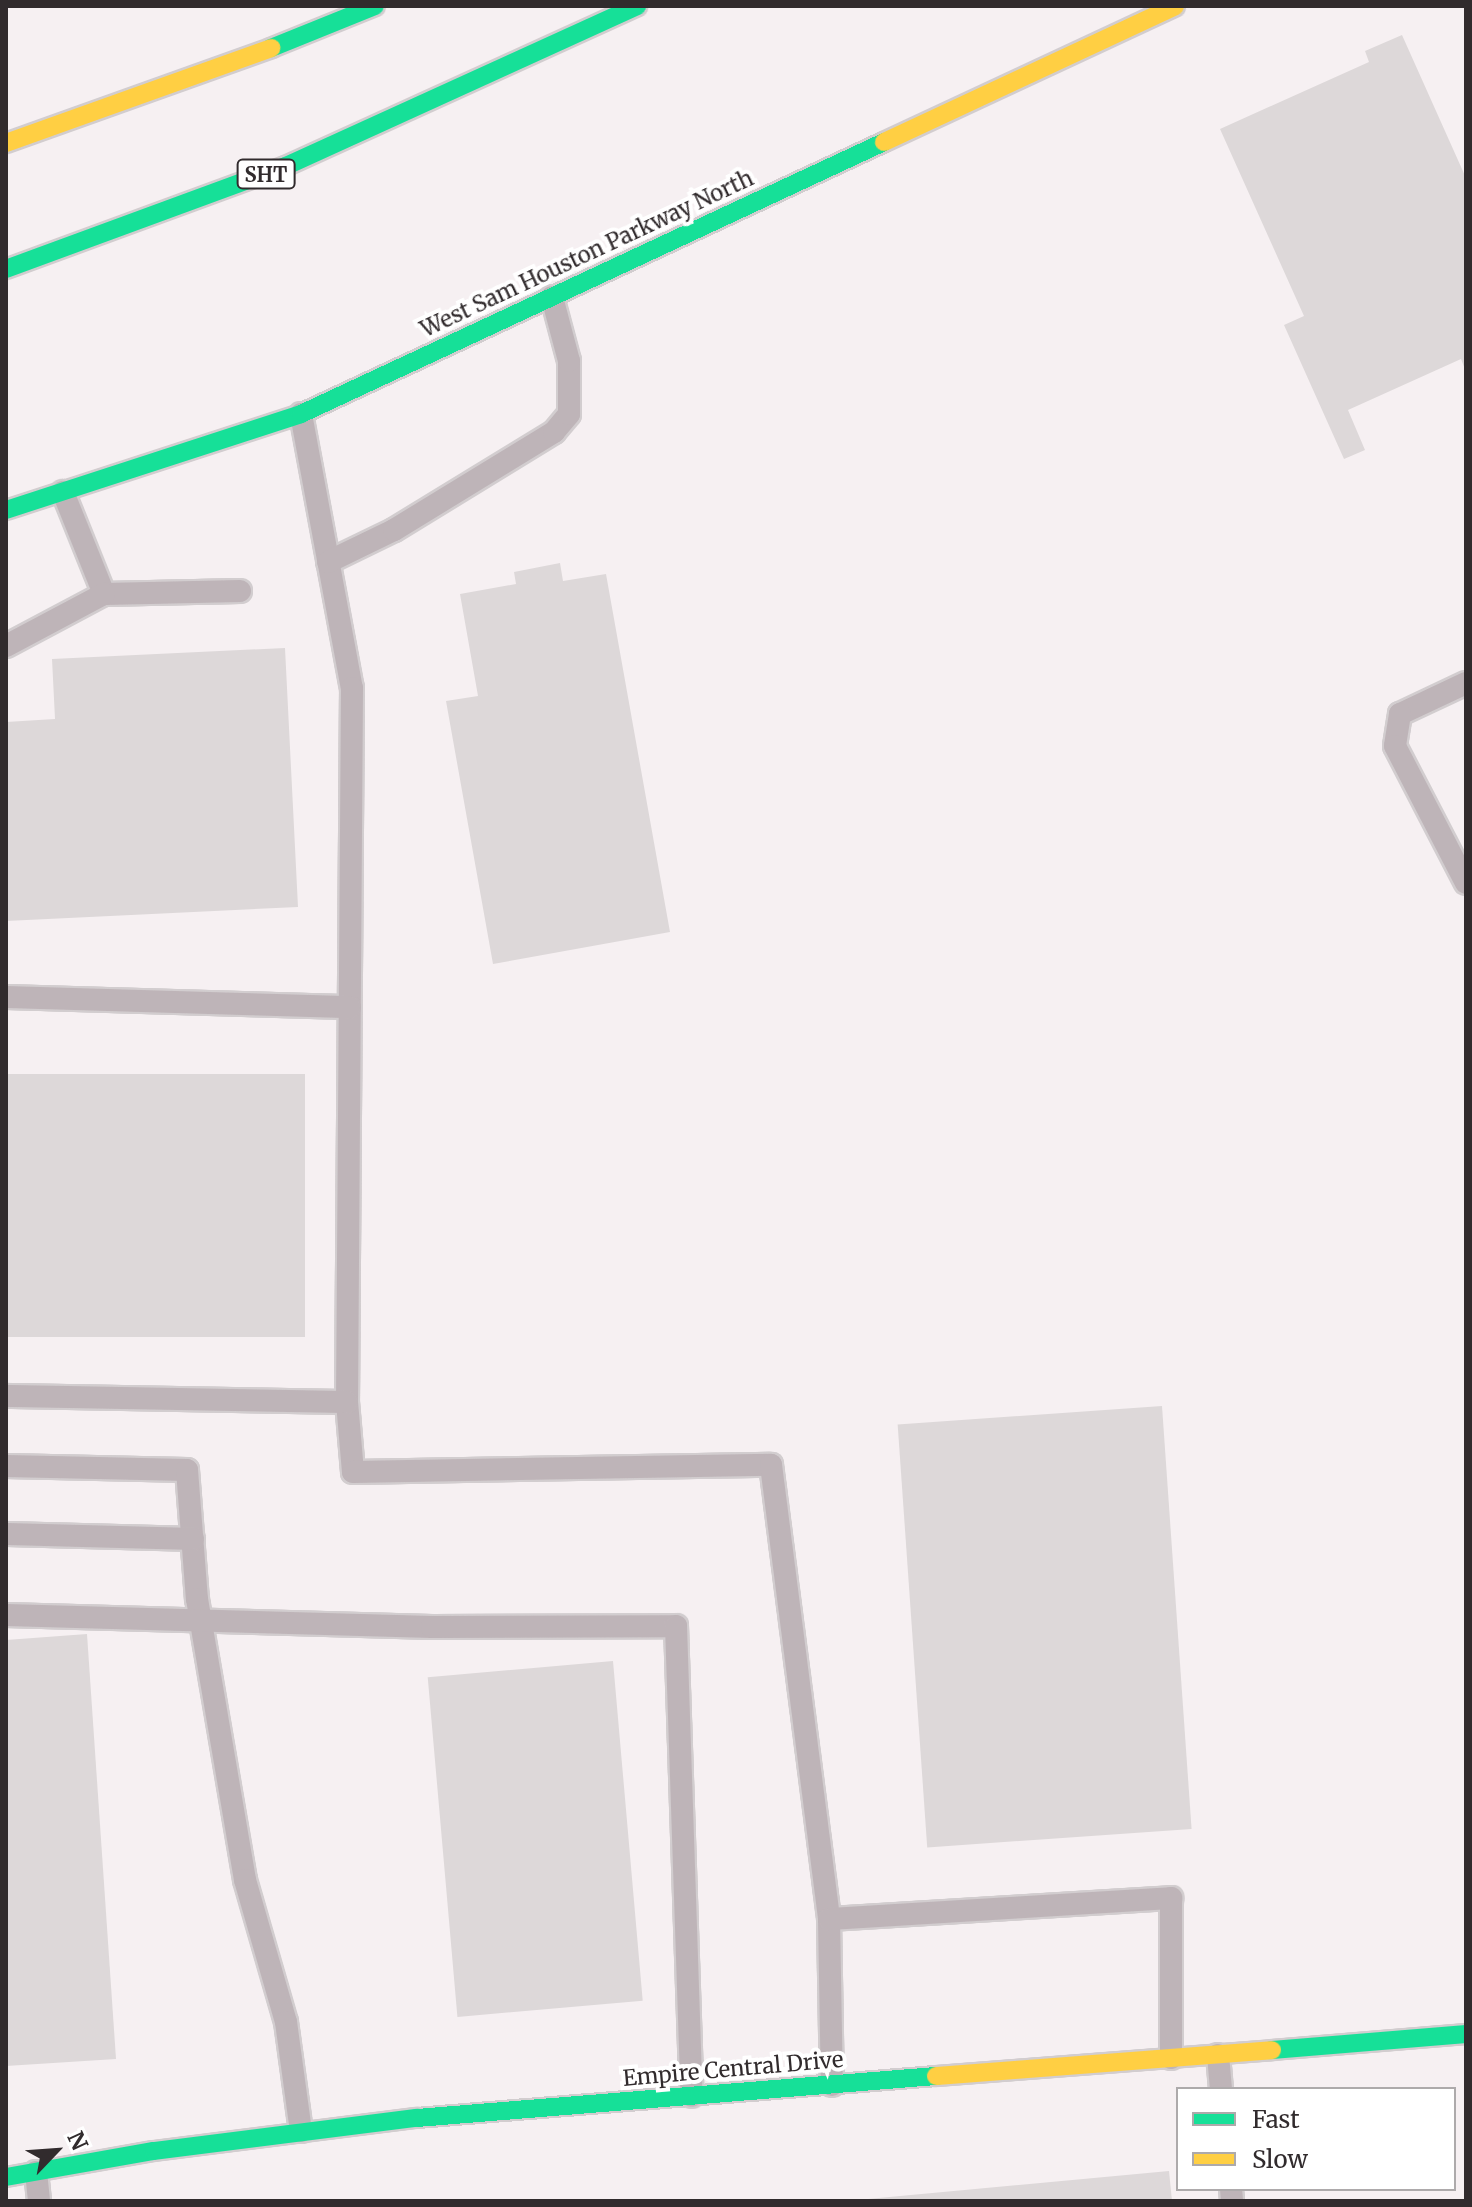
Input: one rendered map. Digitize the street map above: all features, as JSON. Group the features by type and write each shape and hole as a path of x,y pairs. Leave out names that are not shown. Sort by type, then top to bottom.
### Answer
{"main road":[{"path":"6,143 328,28 375,6"},
{"name":"SHT","path":"6,269 286,166 637,6"},
{"name":"West Sam Houston Parkway North","path":"6,510 301,414 1175,6"},
{"name":"Empire Central Drive","path":"6,2177 301,2131 692,2096 1466,2034"}],"lane":[{"path":"328,562 394,530 554,432 569,414 572,384 552,297"},
{"path":"301,414 352,688 347,1402 353,1472 771,1465 829,1919 832,2085"},
{"path":"63,492 104,594"},
{"path":"6,646 104,594 240,591"},
{"path":"1466,683 1400,714 1395,746 1466,883"},
{"path":"6,997 350,1007"},
{"path":"6,1396 347,1402"},
{"path":"6,1466 187,1470 201,1619 245,1880 286,2022 301,2131"},
{"path":"6,1534 193,1539"},
{"path":"6,1615 432,1627 676,1626 692,2096"},
{"path":"829,1919 1171,1898 1171,2058"},
{"path":"1218,2055 1221,2087"},
{"path":"36,2172 39,2201"}],"building":[{"path":"1402,35 1466,178 1466,372 1461,359 1348,410 1365,450 1344,459 1284,325 1304,316 1220,129 1369,62 1365,51"},
{"path":"560,563 563,581 606,574 670,932 493,964 446,701 478,696 460,594 516,584 514,572"},
{"path":"285,648 298,907 6,921 6,722 55,719 52,659"},
{"path":"6,1074 305,1074 305,1337 6,1337"},
{"path":"1162,1406 1192,1829 927,1847 898,1424"},
{"path":"87,1634 116,2059 6,2066 6,1640"},
{"path":"613,1661 643,2001 457,2017 428,1677"},
{"path":"1169,2171 1172,2201 868,2201 868,2199"}],"traffic: fast":[{"path":"271,48 375,6"},
{"path":"6,269 286,166 637,6"},
{"path":"6,510 301,414 884,142"},
{"path":"1272,2050 1466,2034"},
{"path":"6,2177 154,2151 417,2118 936,2076"}],"traffic: slow":[{"path":"884,142 1175,6"},
{"path":"6,143 271,48"},
{"path":"936,2076 1272,2050"}]}
